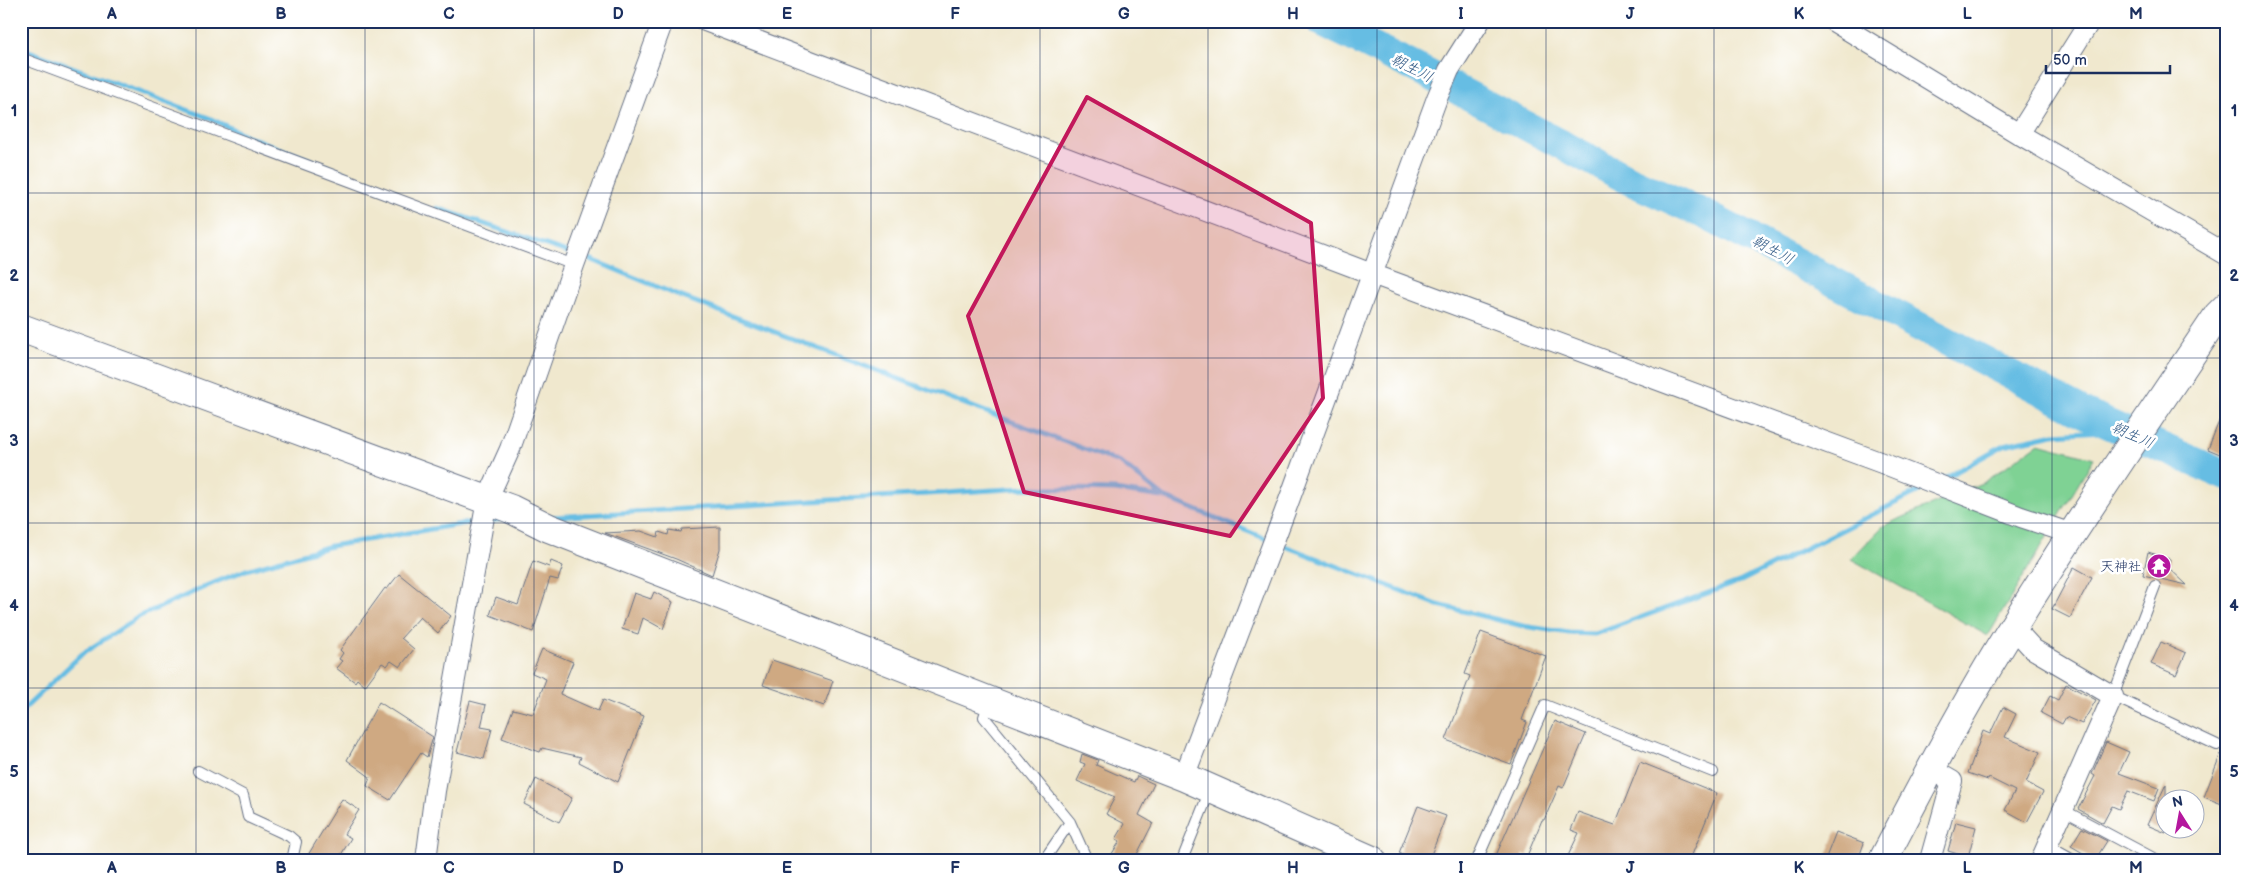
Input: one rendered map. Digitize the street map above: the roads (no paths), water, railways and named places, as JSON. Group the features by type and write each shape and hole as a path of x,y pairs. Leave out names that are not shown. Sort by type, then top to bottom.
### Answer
{"street":[{"path":"426,860 435,791 486,505 510,449 574,265 663,21"},
{"path":"705,21 1372,274 1882,463 2021,517 2072,534"},
{"path":"1184,777 1449,70 1480,21"},
{"path":"1833,21 2019,134 2227,256"},
{"path":"2019,134 2090,21"},
{"path":"1883,860 1931,769 2013,627 2149,417 2218,315 2227,306"},
{"path":"21,328 486,505 514,510 545,526 1184,777 1372,860"},
{"path":"2013,627 2033,649 2113,696 2044,853"},
{"path":"1930,860 1952,781 1931,769"}],"lane":[{"path":"21,58 574,265"},
{"path":"2155,586 2113,696 2217,745"},
{"path":"990,701 984,717 1070,822 1087,860"},
{"path":"1477,860 1545,705 1713,772"},
{"path":"198,771 243,795 248,817 289,836 296,842 292,860"},
{"path":"1182,860 1210,789"},
{"path":"2064,810 2157,860"},
{"path":"1044,860 1070,822"},
{"path":"2044,853 2073,860"}],"waterway":[{"name":"朝生川","path":"1321,21 1426,73 1629,180 1704,214 2088,415 2227,476"},
{"path":"21,48 209,118 245,135 351,176"},
{"path":"437,208 567,252"},
{"path":"590,259 677,295 1121,463 1164,497 1269,540"},
{"path":"1941,480 2004,445 2054,434 2118,430"},
{"path":"1277,543 1438,605 1523,626 1569,633 1595,634 1741,581 1927,487"},
{"path":"552,517 1026,488 1115,490 1162,497"},
{"path":"487,521 506,519"},
{"path":"21,712 82,654 140,616 216,582 246,570 331,546 479,521"}],"place":[{"name":"天神社","path":"2159,566"}]}
